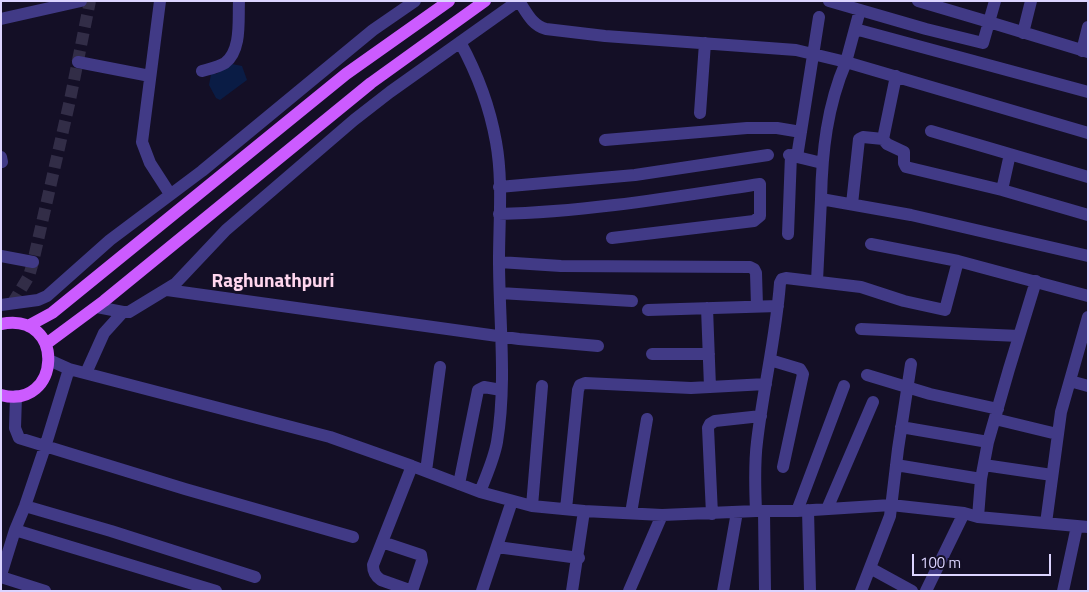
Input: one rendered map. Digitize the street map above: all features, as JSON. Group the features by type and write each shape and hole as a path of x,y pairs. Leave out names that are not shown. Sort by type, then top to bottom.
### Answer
{"main road":[{"path":"28,326 52,313 346,74 449,1"},
{"path":"46,344 97,307 370,83 485,1"},
{"path":"1,324 15,323 28,326 38,333 46,344 49,360 46,374 39,385 29,393 16,396 1,394"}],"street":[{"path":"1,19 81,1"},
{"path":"160,1 142,142 150,162 170,194"},
{"path":"202,71 224,63 234,51 237,38 239,1"},
{"path":"1,305 38,300 47,296 110,240 202,170 373,30 415,1"},
{"path":"97,307 129,312 167,290 185,276 215,240 266,194 390,92 518,1 533,22 539,27 546,29 605,36 780,48 814,53 1088,133"},
{"path":"829,1 983,44 994,1"},
{"path":"918,1 1085,51 1088,27"},
{"path":"1022,33 1031,1"},
{"path":"817,281 824,141 838,82 846,62 860,10"},
{"path":"788,234 792,156 801,132 819,17"},
{"path":"855,29 1088,92"},
{"path":"460,42 472,63 490,117 496,142 499,187 501,390 496,443 480,492"},
{"path":"700,112 705,43"},
{"path":"78,62 150,76"},
{"path":"883,139 896,76"},
{"path":"604,140 747,128 777,128 801,132"},
{"path":"931,131 1088,177"},
{"path":"852,204 859,139 863,137 883,139 887,144 904,152 904,163 910,169 1002,190 1088,215"},
{"path":"1002,190 1010,154"},
{"path":"499,187 635,175 768,155"},
{"path":"792,156 822,163"},
{"path":"499,214 534,213 760,184 760,216 754,220 612,238"},
{"path":"821,199 911,215 1088,256"},
{"path":"871,244 958,262 1088,296"},
{"path":"1,256 33,262"},
{"path":"499,262 561,266 750,267 756,273 757,306"},
{"path":"765,591 755,467 782,279 817,281 861,287 904,301 946,310 958,262"},
{"path":"978,517 981,479 988,442 1036,281"},
{"path":"167,290 537,341 598,346"},
{"path":"500,293 632,301"},
{"path":"648,310 778,306"},
{"path":"707,308 710,387"},
{"path":"86,373 104,333 123,312"},
{"path":"1046,523 1058,434 1070,381 1083,348 1088,316"},
{"path":"861,329 1019,336"},
{"path":"652,354 709,354"},
{"path":"49,360 69,369 330,437 480,492 532,506 566,510 662,515 802,511 891,505 978,517 1082,526 1063,591"},
{"path":"770,360 800,369 804,374 783,467"},
{"path":"862,591 888,526 911,364"},
{"path":"426,471 440,366"},
{"path":"46,591 1,576 15,530 45,447 69,369"},
{"path":"867,374 1058,434"},
{"path":"1070,381 1088,386"},
{"path":"566,510 580,385 585,383 667,388 766,384"},
{"path":"532,506 542,386"},
{"path":"810,591 802,511 844,386"},
{"path":"459,484 478,390 484,387 501,390"},
{"path":"16,396 15,428 19,438 353,538"},
{"path":"827,509 873,402"},
{"path":"712,514 708,428 710,424 715,421 761,416"},
{"path":"631,513 647,419"},
{"path":"901,427 988,442"},
{"path":"896,465 981,479"},
{"path":"984,465 1052,475"},
{"path":"382,542 412,466"},
{"path":"482,591 512,501"},
{"path":"25,506 255,577"},
{"path":"572,591 579,558 584,511"},
{"path":"723,591 737,512"},
{"path":"926,591 964,514"},
{"path":"629,591 662,515"},
{"path":"15,530 216,591"},
{"path":"498,547 579,558"},
{"path":"870,568 912,591"}],"water":[{"path":"232,64 242,66 247,80 220,100 216,98 209,85 211,74 216,74"}],"tunnel":[{"path":"12,304 29,276 33,262 70,100 90,1"}],"district":[{"name":"Raghunathpuri","path":"273,282"}]}
